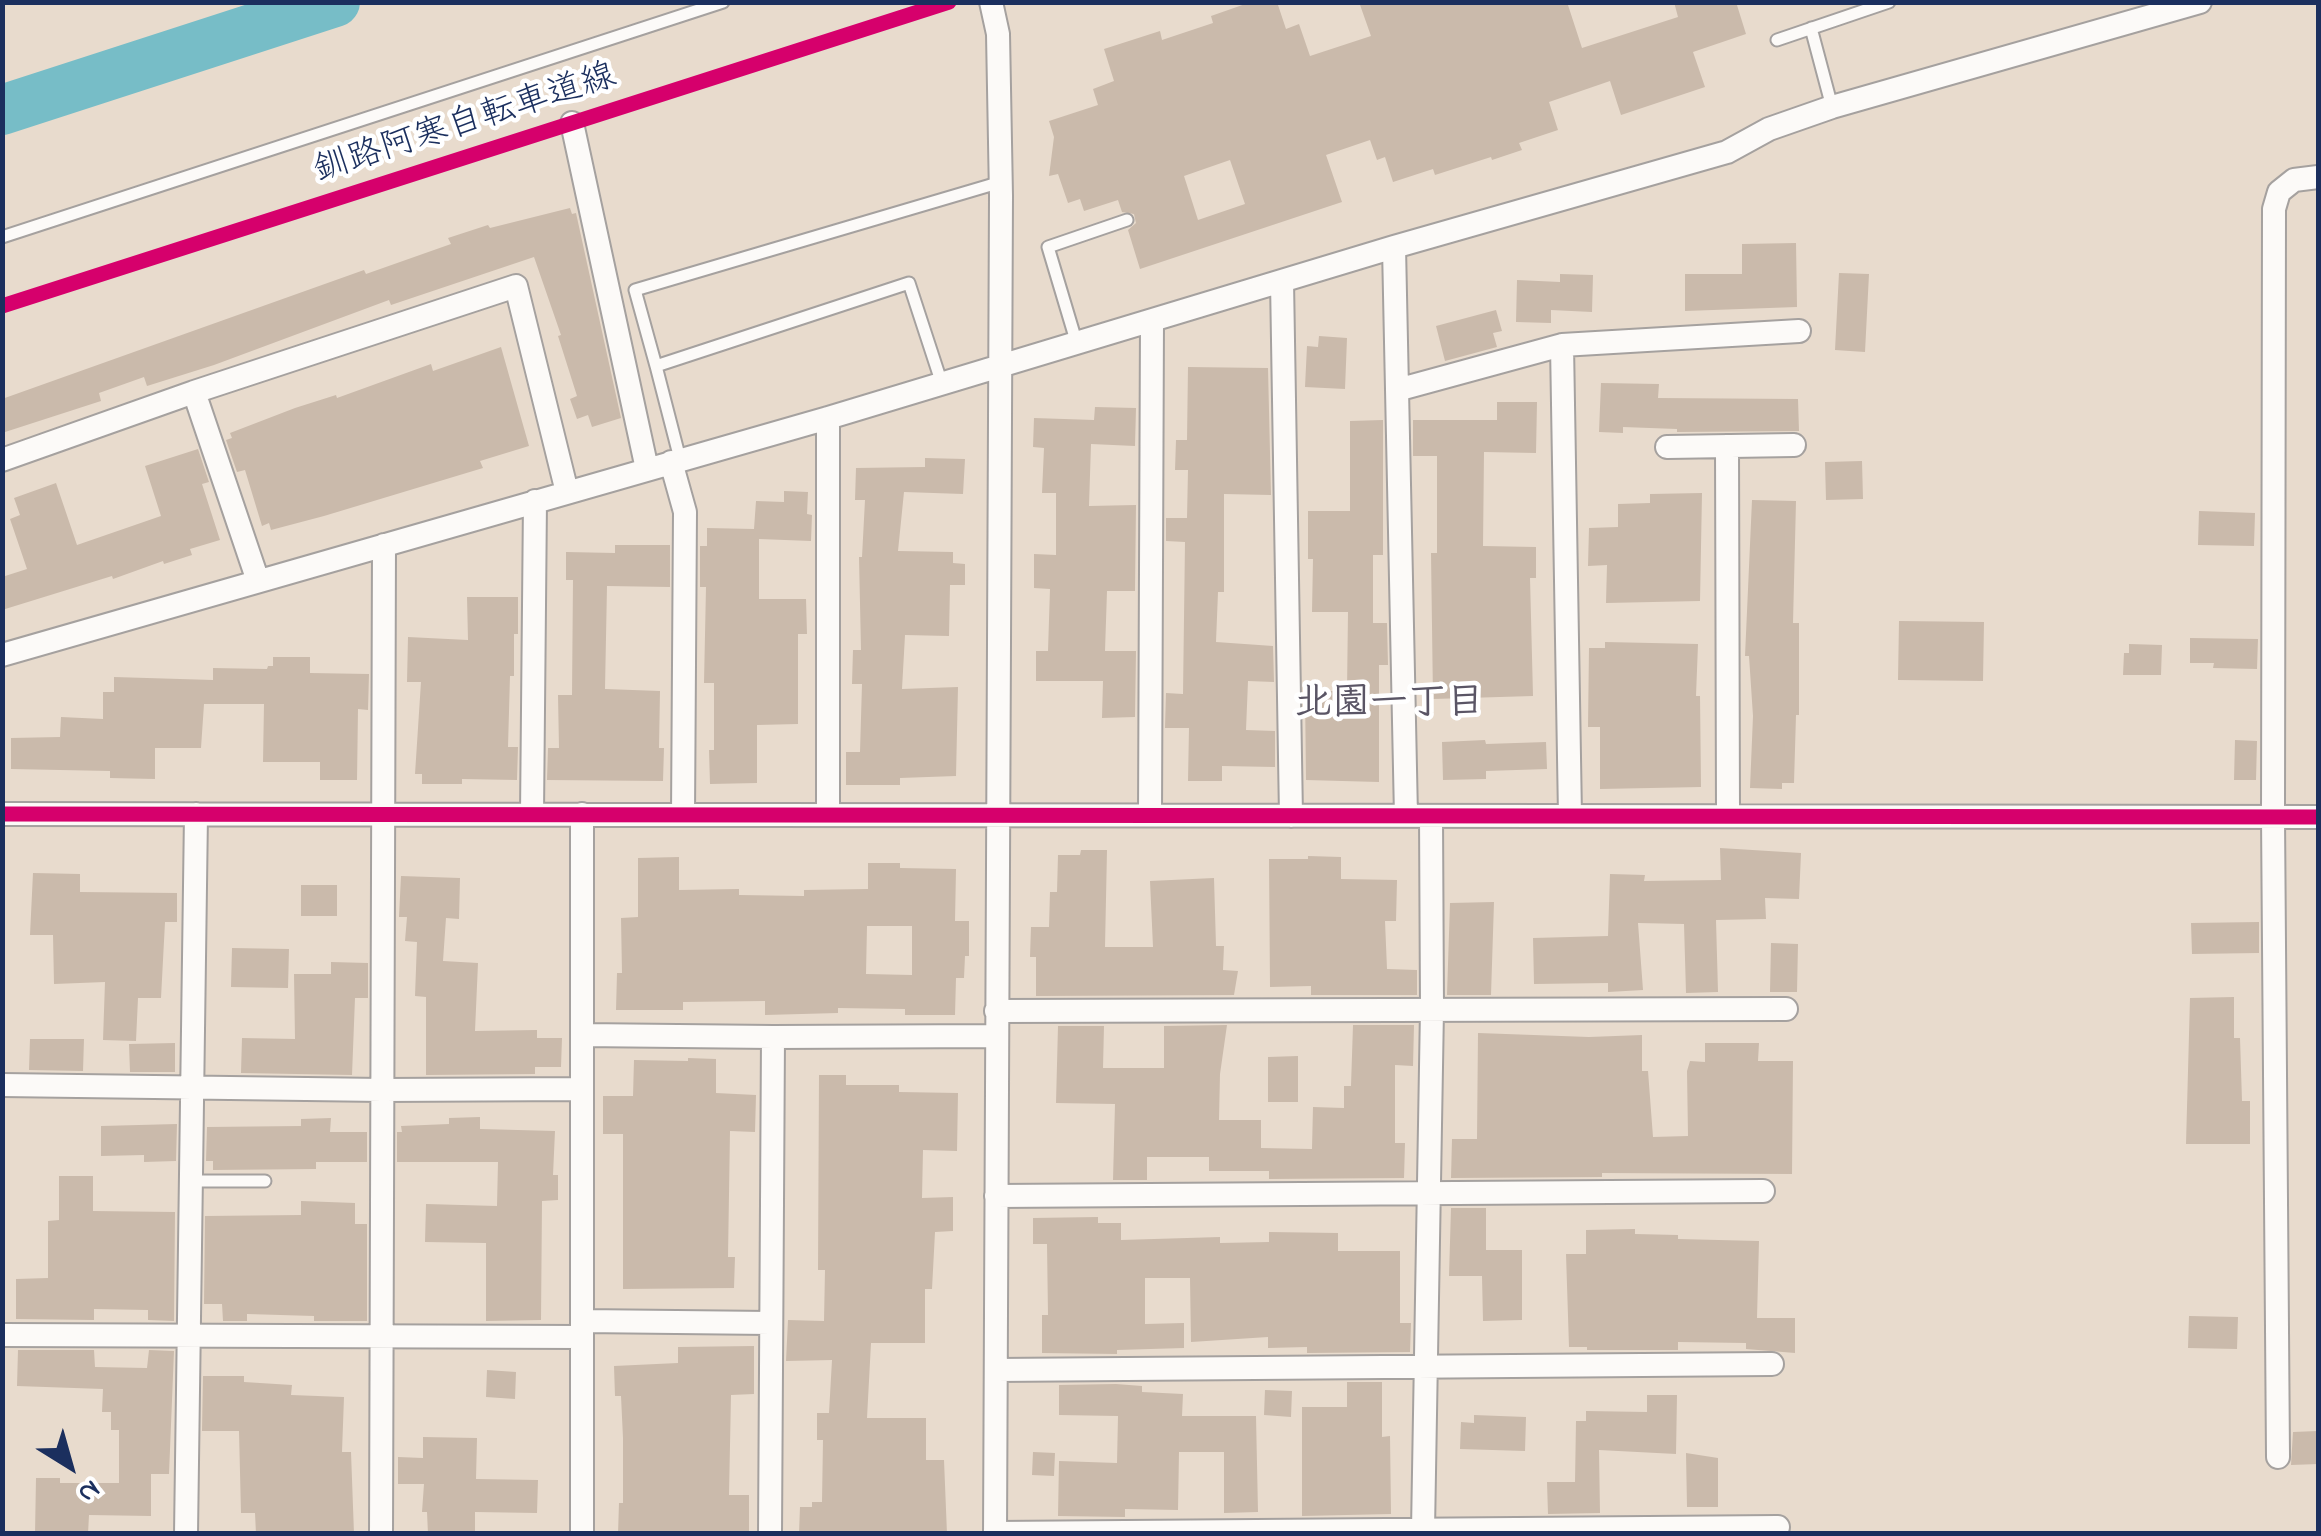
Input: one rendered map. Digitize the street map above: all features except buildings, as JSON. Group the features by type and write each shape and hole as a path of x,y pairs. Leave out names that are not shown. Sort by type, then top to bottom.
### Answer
{"street":[{"path":"991,2 998,34 1000,182 995,1533 1778,1527"},
{"path":"2,655 828,418 1394,247 1727,152 1769,130 1832,108 2200,2"},
{"path":"572,123 648,469"},
{"path":"2278,1458 2274,209 2279,192 2294,180 2318,177"},
{"path":"1394,247 1406,816"},
{"path":"1282,281 1290,816"},
{"path":"2,460 516,286 567,492"},
{"path":"1150,815 1152,321"},
{"path":"1397,390 1562,345 1799,331"},
{"path":"1562,345 1570,816"},
{"path":"194,392 258,581"},
{"path":"828,418 828,815"},
{"path":"1667,447 1794,445"},
{"path":"1727,446 1728,814"},
{"path":"676,461 685,512 683,814"},
{"path":"532,814 535,501"},
{"path":"381,1534 384,545"},
{"path":"2,814 2318,817"},
{"path":"186,1534 196,814"},
{"path":"582,814 582,1534"},
{"path":"1423,1530 1432,1009 1431,816"},
{"path":"996,1011 1786,1008"},
{"path":"582,1035 996,1036"},
{"path":"770,1534 774,1037"},
{"path":"2,1085 582,1089"},
{"path":"996,1196 1763,1191"},
{"path":"2,1335 380,1336 770,1323"},
{"path":"996,1370 1772,1364"}],"lane":[{"path":"2,238 723,2"},
{"path":"1776,40 1889,2"},
{"path":"1811,28 1832,108"},
{"path":"676,461 635,290 1000,182"},
{"path":"1077,344 1048,247 1127,220"},
{"path":"656,366 909,283 942,384"},
{"path":"192,1181 265,1181"}],"waterway":[{"path":"2,110 335,2"}],"cycle path":[{"name":"釧路阿寒自転車道線","path":"2,306 949,2"},
{"path":"2,814 2318,817"}],"district":[{"name":"北園一丁目","path":"1389,707"}]}
